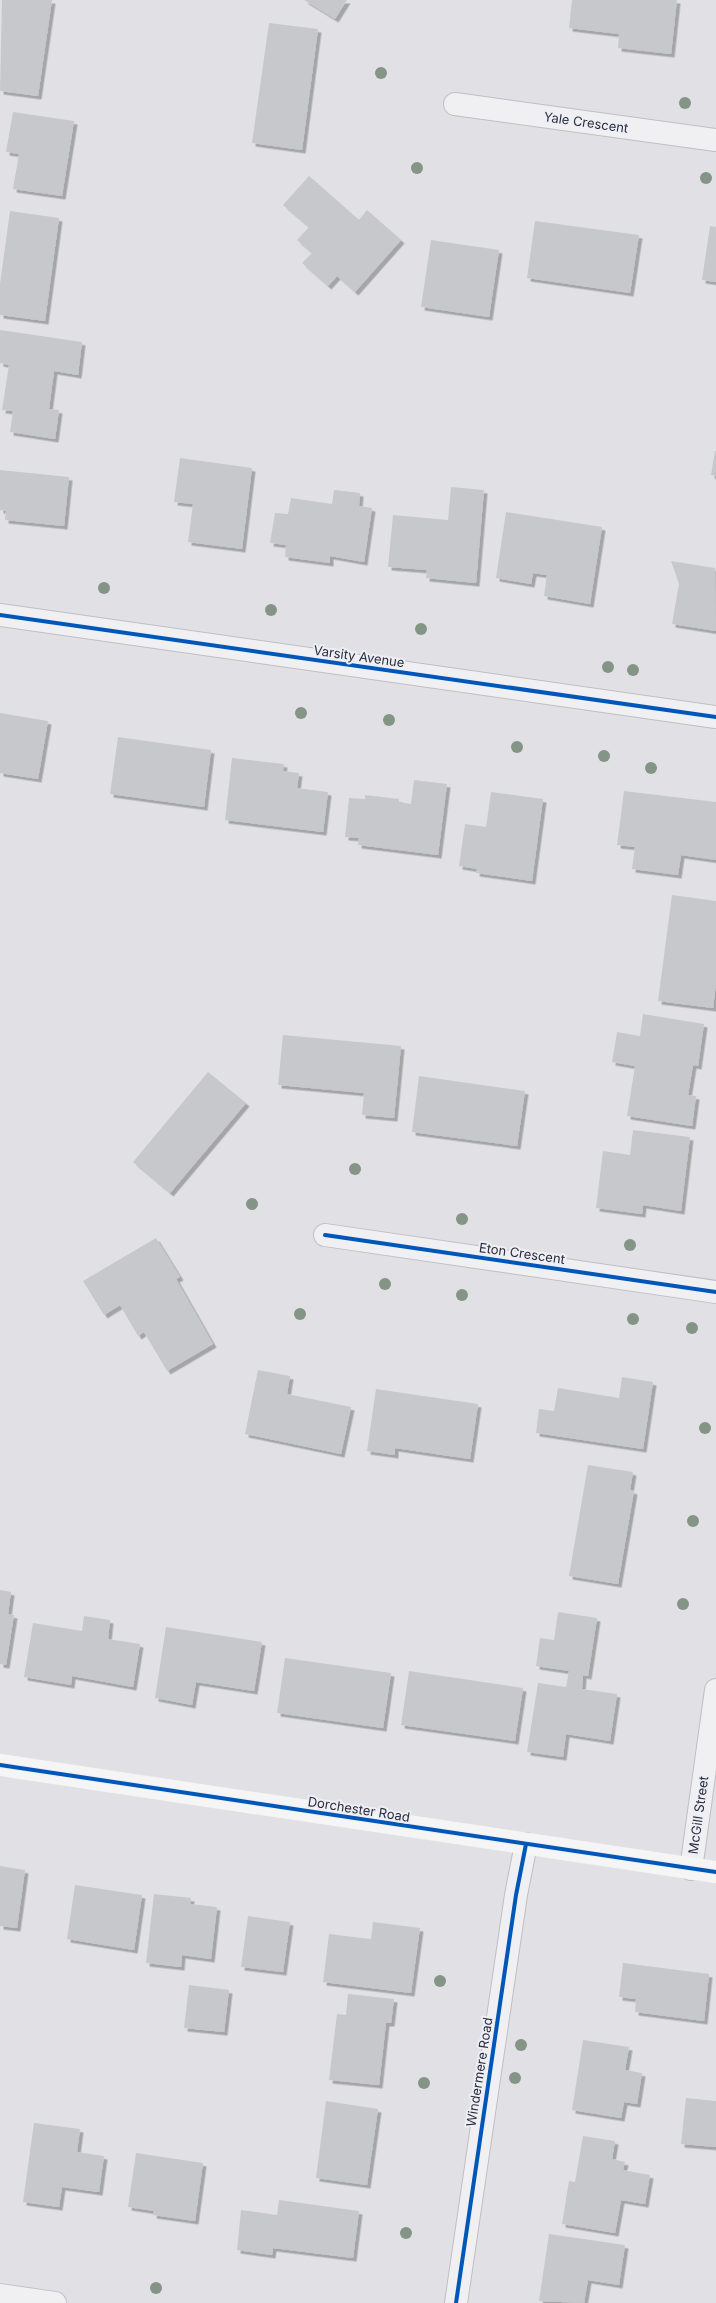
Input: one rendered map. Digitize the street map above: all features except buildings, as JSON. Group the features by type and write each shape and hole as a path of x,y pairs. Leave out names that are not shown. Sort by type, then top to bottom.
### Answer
{"main road":[{"name":"Dorchester Road","path":"0,1765 716,1872"}],"street":[{"name":"Yale Crescent","path":"455,104 716,140"},
{"name":"Varsity Avenue","path":"0,615 716,716"},
{"name":"Eton Crescent","path":"325,1235 716,1292"},
{"name":"McGill Street","path":"691,1868 716,1690"},
{"name":"Windermere Road","path":"456,2303 516,1895 526,1844"},
{"path":"0,2295 55,2303"}],"cycle path":[{"path":"0,615 716,717"},
{"path":"325,1235 716,1292"},
{"path":"0,1765 716,1872"},
{"path":"456,2303 516,1895 526,1844"}]}
